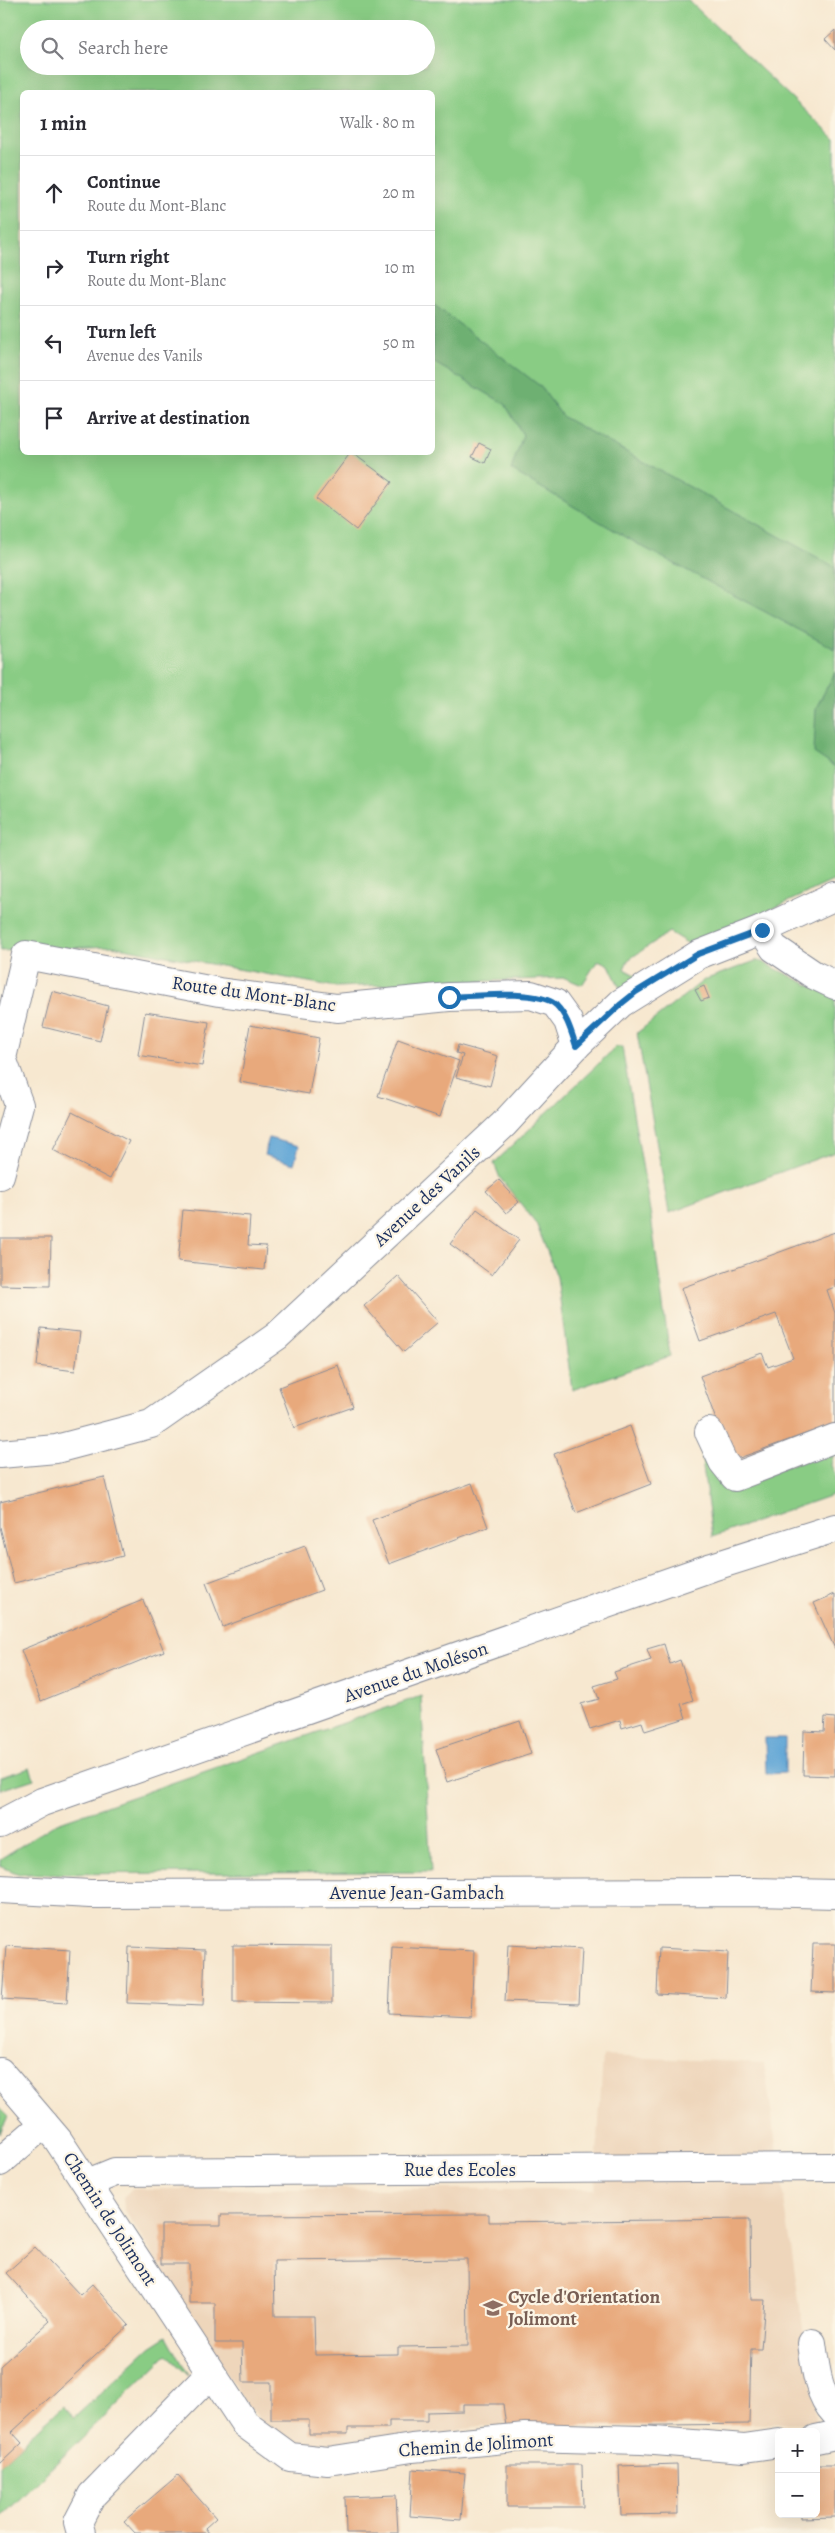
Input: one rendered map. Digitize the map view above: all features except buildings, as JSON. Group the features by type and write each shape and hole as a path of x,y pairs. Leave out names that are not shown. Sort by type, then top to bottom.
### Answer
{"street":[{"name":"Avenue des Vanils","path":"0,1454 56,1449 151,1424 277,1336 504,1124 576,1046 636,992 698,954 762,930 835,896"},
{"path":"762,930 774,948 814,975 835,985"},
{"name":"Route du Mont-Blanc","path":"0,1174 19,1105 2,1058 26,955 219,992 337,1008 449,997 531,995 554,1003 568,1021 576,1046"},
{"path":"709,1432 723,1462 735,1477 835,1438"},
{"name":"Avenue du Moléson","path":"0,1824 42,1802 712,1567 835,1528"},
{"name":"Avenue Jean-Gambach","path":"0,1889 90,1894 751,1892 835,1894"},
{"name":"Chemin de Jolimont","path":"0,2072 44,2124 88,2183 245,2424 290,2457 328,2461 412,2448 524,2437 642,2440 744,2448 775,2444"},
{"path":"0,2162 44,2124"},
{"name":"Rue des Ecoles","path":"88,2183 115,2172 835,2167"},
{"path":"812,2343 816,2374 830,2408 835,2413"},
{"path":"82,2533 78,2522 92,2495 212,2373"},
{"path":"820,2438 835,2435"}],"shaded area":[{"name":"Cycle d'Orientation Jolimont","path":"603,2056 764,2063 817,2423 480,2427 335,2446 296,2442 270,2430 247,2406 124,2209 123,2197 132,2189 595,2189"}],"green space":[{"path":"0,0 688,0 835,139 835,880 692,946 669,932 628,960 624,969 637,976 637,981 622,992 609,965 598,960 582,985 565,978 336,987 112,946 0,951"},
{"path":"435,306 540,386 563,417 835,567 835,649 643,547 511,470 523,435 505,404 435,363"},
{"path":"835,672 835,767 814,753 816,708"},
{"path":"758,960 835,998 835,1152 669,1213 637,1033 704,980"},
{"path":"616,1047 622,1047 651,1217 670,1356 572,1390 557,1277 536,1223 500,1178 494,1163"},
{"path":"698,1427 701,1428 722,1489 835,1449 831,1465 835,1475 835,1494 712,1537"},
{"path":"421,1696 431,1872 19,1874 0,1866 0,1859 57,1823"},
{"path":"30,1768 34,1779 0,1790 0,1777"},
{"path":"0,2108 8,2116 0,2134"},
{"path":"167,2336 189,2376 167,2355 0,2518 0,2464 63,2406 74,2418 150,2347"}],"water":[{"path":"269,1138 299,1146 294,1164 264,1155"},
{"path":"765,1738 785,1738 785,1773 766,1774"}],"place":[{"name":"Cycle d'Orientation Jolimont","path":"493,2308"}],"route":[{"path":"449,997 531,995 554,1003 568,1021 576,1046 636,992 698,954 762,930"}]}
